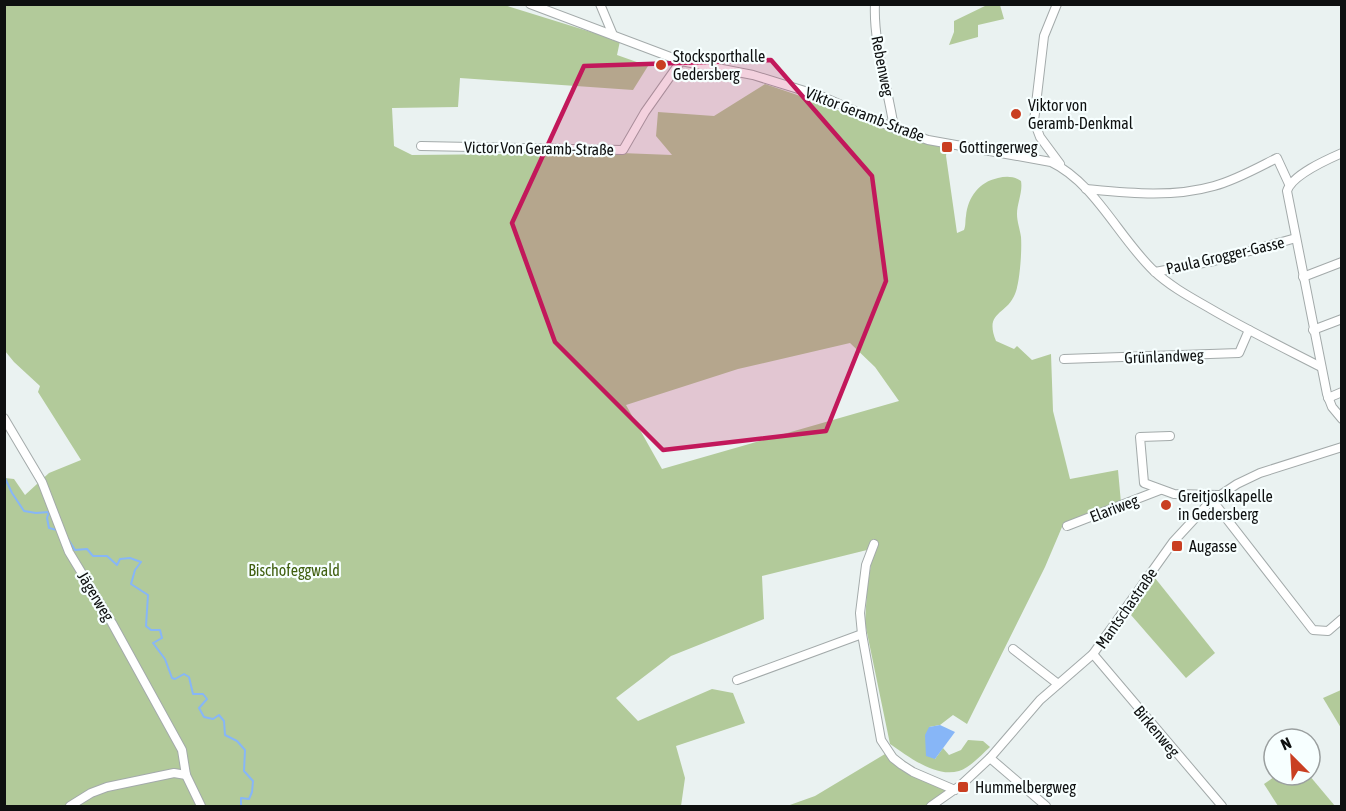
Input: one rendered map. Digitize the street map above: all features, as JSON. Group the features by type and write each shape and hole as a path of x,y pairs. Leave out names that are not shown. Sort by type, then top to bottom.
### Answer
{"street":[{"name":"Viktor Geramb-Straße","path":"530,4 681,61 753,75 798,88 894,128 934,141 1034,158 1062,167 1086,189 1155,272 1181,291 1320,367"},
{"path":"600,4 613,35"},
{"name":"Rebenweg","path":"875,4 875,24 894,128"},
{"path":"1057,4 1044,36 1034,121 1041,137 1062,167"},
{"name":"Victor Von Geramb-Straße","path":"421,146 623,150 645,112 681,61"},
{"path":"1289,184 1341,153"},
{"path":"1086,189 1145,194 1199,189 1228,181 1277,158 1289,184 1287,191 1320,367 1328,398 1341,419"},
{"name":"Paula Grogger-Gasse","path":"1155,272 1214,261 1296,238"},
{"path":"1303,277 1341,262"},
{"path":"1313,330 1341,319"},
{"name":"Grünlandweg","path":"1064,359 1239,353 1249,330"},
{"path":"1328,398 1341,392"},
{"name":"Jägerweg","path":"4,418 42,482 69,552 146,682 182,750 186,775"},
{"name":"Elariweg","path":"1170,436 1140,437 1144,483 1174,494 1216,497"},
{"name":"Mantschastraße","path":"931,807 955,790 990,758 1033,708 1093,654 1173,542 1216,497 1260,473 1341,447"},
{"name":"Elariweg","path":"1068,526 1160,490"},
{"path":"1216,497 1313,630 1328,631 1341,619"},
{"path":"874,544 866,565 861,596 862,634 877,726 887,751 893,758 913,772 955,790"},
{"path":"737,680 862,634"},
{"path":"1013,649 1058,684"},
{"name":"Birkenweg","path":"1093,654 1222,807"},
{"path":"990,758 1046,807"},
{"path":"70,807 91,793 107,787 174,773 186,775 201,807"}],"highlighted area":[{"path":"771,60 872,176 886,281 826,431 663,450 555,342 512,223 584,66"}],"green space":[{"name":"Bischofeggwald","path":"5,5 504,5 620,41 617,55 648,66 633,90 460,78 458,107 392,108 394,146 412,155 621,153 672,155 656,136 658,112 714,116 765,84 818,102 891,132 947,149 946,156 957,233 964,230 969,203 980,187 991,180 1004,177 1013,177 1021,181 1017,214 1021,237 1018,282 1011,301 994,319 993,331 996,341 1014,349 1017,346 1032,360 1051,354 1053,411 1070,479 1118,470 1121,503 1062,527 1045,567 967,724 953,715 940,725 929,727 935,759 943,748 949,755 961,750 968,740 983,741 990,747 972,764 959,771 931,769 890,744 865,623 874,545 867,550 762,576 764,619 671,656 616,698 638,721 712,689 733,693 745,723 676,746 685,778 681,806 5,806 5,478 14,479 25,495 49,473 81,460 38,392 40,386 5,351","holes":["850,343 875,367 899,401 662,469 626,405 738,369"]},
{"path":"987,5 1000,5 1004,19 978,25 978,37 949,45 954,32 954,21"},
{"path":"1155,578 1215,653 1186,678 1131,615"},
{"path":"1341,690 1341,728 1323,698"},
{"path":"885,754 892,761 944,787 945,791 925,806 787,806 815,796"},
{"path":"1266,787 1319,787 1335,806 1278,806"}],"water":[{"path":"940,725 955,732 935,759 926,756 925,735 929,727"}],"waterway":[{"path":"4,476 24,511 49,512 47,518 49,528 57,530"},
{"path":"68,539 75,550 87,549 93,556 107,556 117,565 120,559 130,558 141,562 135,570 131,584 148,595 146,626 151,630 160,630 162,638 153,643 165,659 172,678 175,679 184,674 189,677 193,694 203,694 207,699 199,708 204,717 213,719 219,715 224,721 225,735 237,741 245,750 244,771 253,781 249,799 241,798 241,806"}],"place":[{"name":"Stocksporthalle Gedersberg","path":"661,65"},
{"name":"Viktor von Geramb-Denkmal","path":"1016,114"},
{"name":"Gottingerweg","path":"947,147"},
{"name":"Greitjoslkapelle in Gedersberg","path":"1166,505"},
{"name":"Augasse","path":"1177,546"},
{"name":"Hummelbergweg","path":"963,787"}]}
